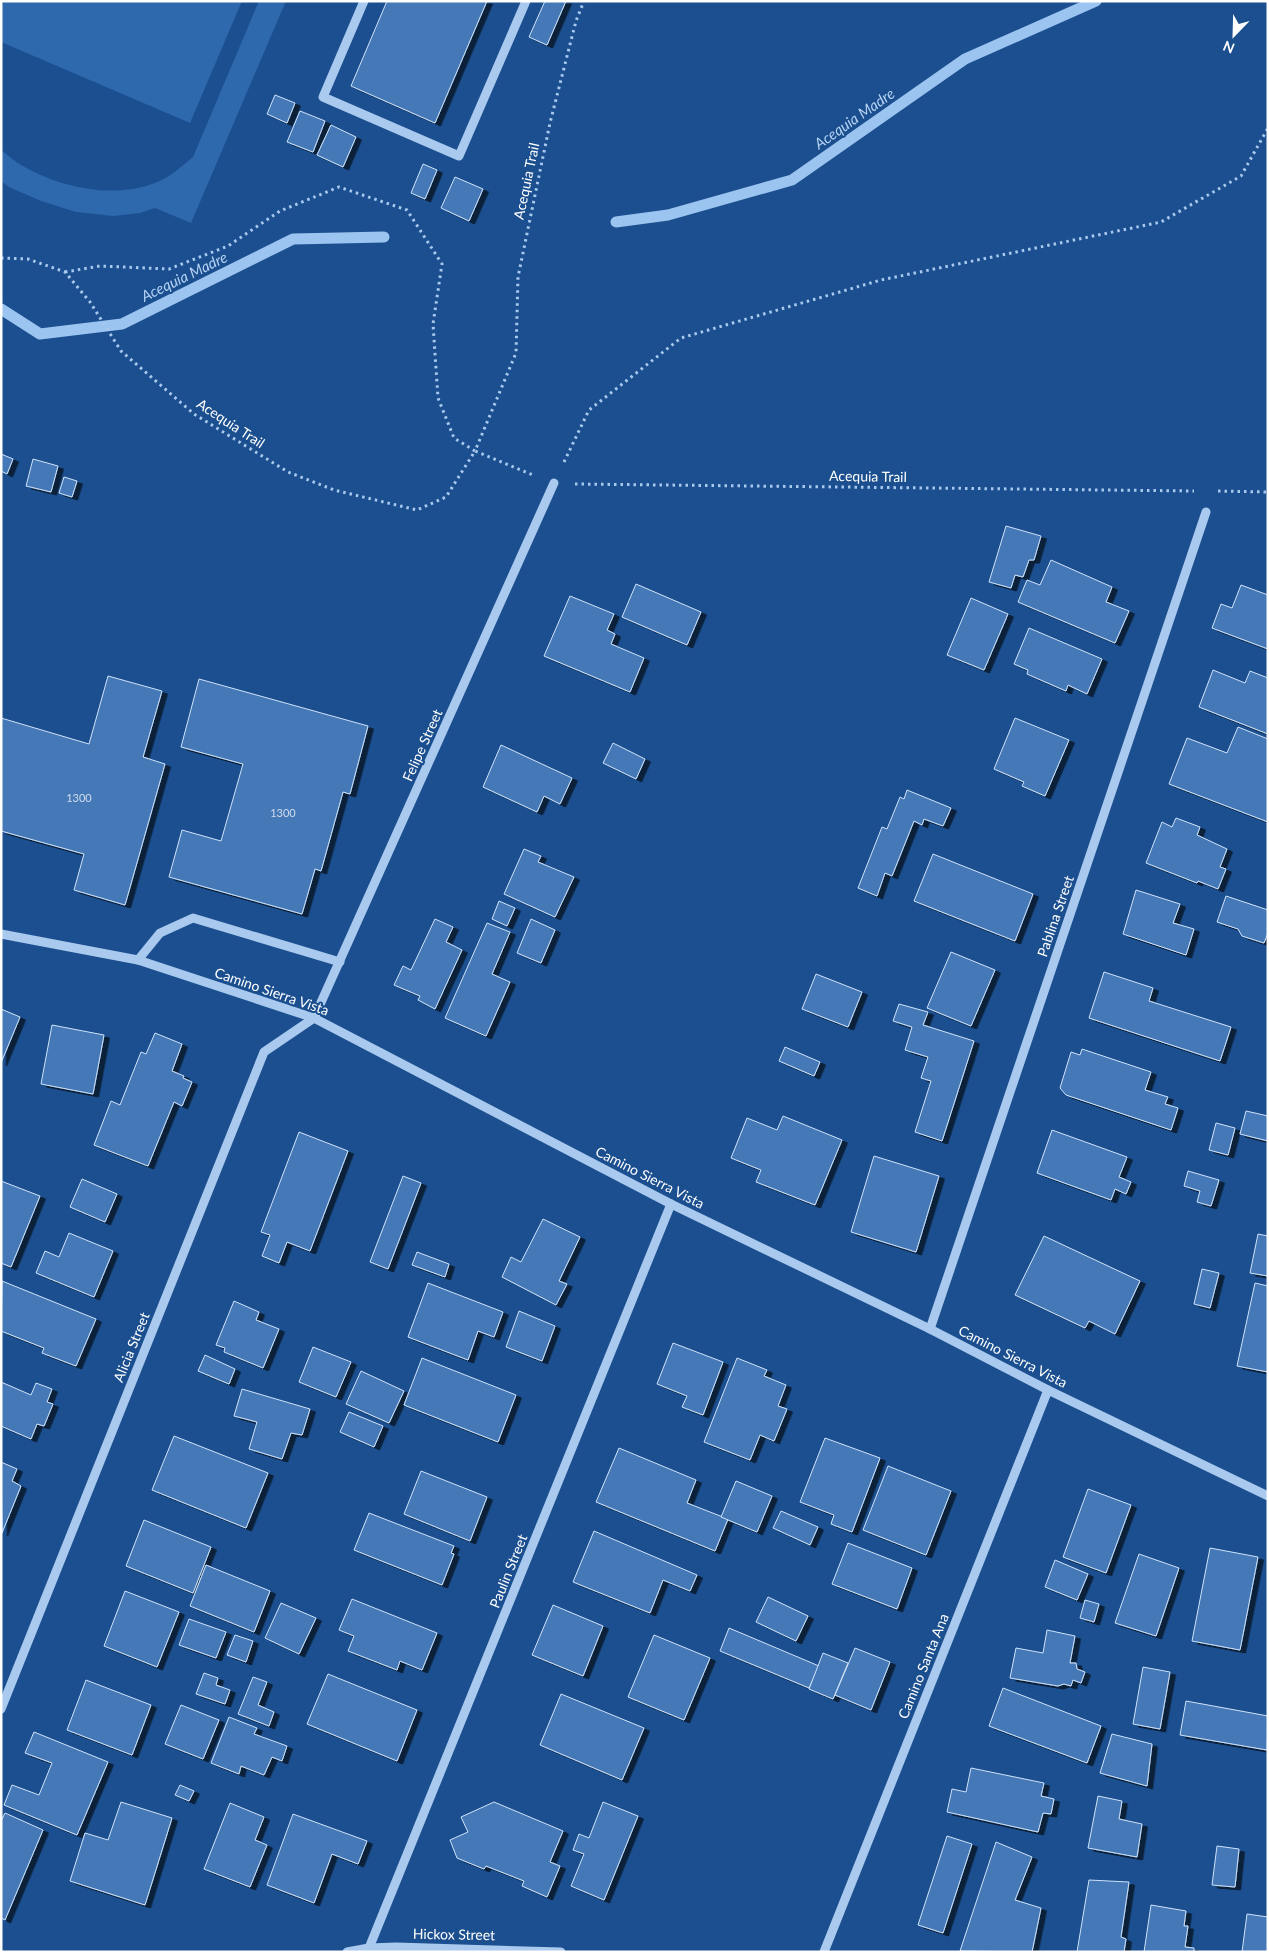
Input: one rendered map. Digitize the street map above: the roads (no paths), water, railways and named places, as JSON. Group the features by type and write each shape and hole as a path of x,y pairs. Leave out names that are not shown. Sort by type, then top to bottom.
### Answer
{"street":[{"path":"364,1 323,97 459,156 526,1"},
{"name":"Felipe Street","path":"314,1018 554,483"},
{"name":"Pablina Street","path":"930,1329 1206,512"},
{"path":"138,960 160,933 193,918 340,962"},
{"name":"Camino Sierra Vista","path":"1,934 138,960 314,1018 671,1204 930,1329 1048,1390 1268,1496"},
{"name":"Alicia Street","path":"1,1709 264,1052 314,1018"},
{"name":"Paulin Street","path":"369,1948 671,1204"},
{"name":"Camino Santa Ana","path":"824,1952 1048,1390"},
{"name":"Hickox Street","path":"347,1952 369,1948 406,1947 561,1952"}],"waterway":[{"name":"Acequia Madre","path":"616,222 668,215 792,180 965,59 1096,1"},
{"name":"Acequia Madre","path":"1,309 40,334 122,324 293,239 384,237"}]}
